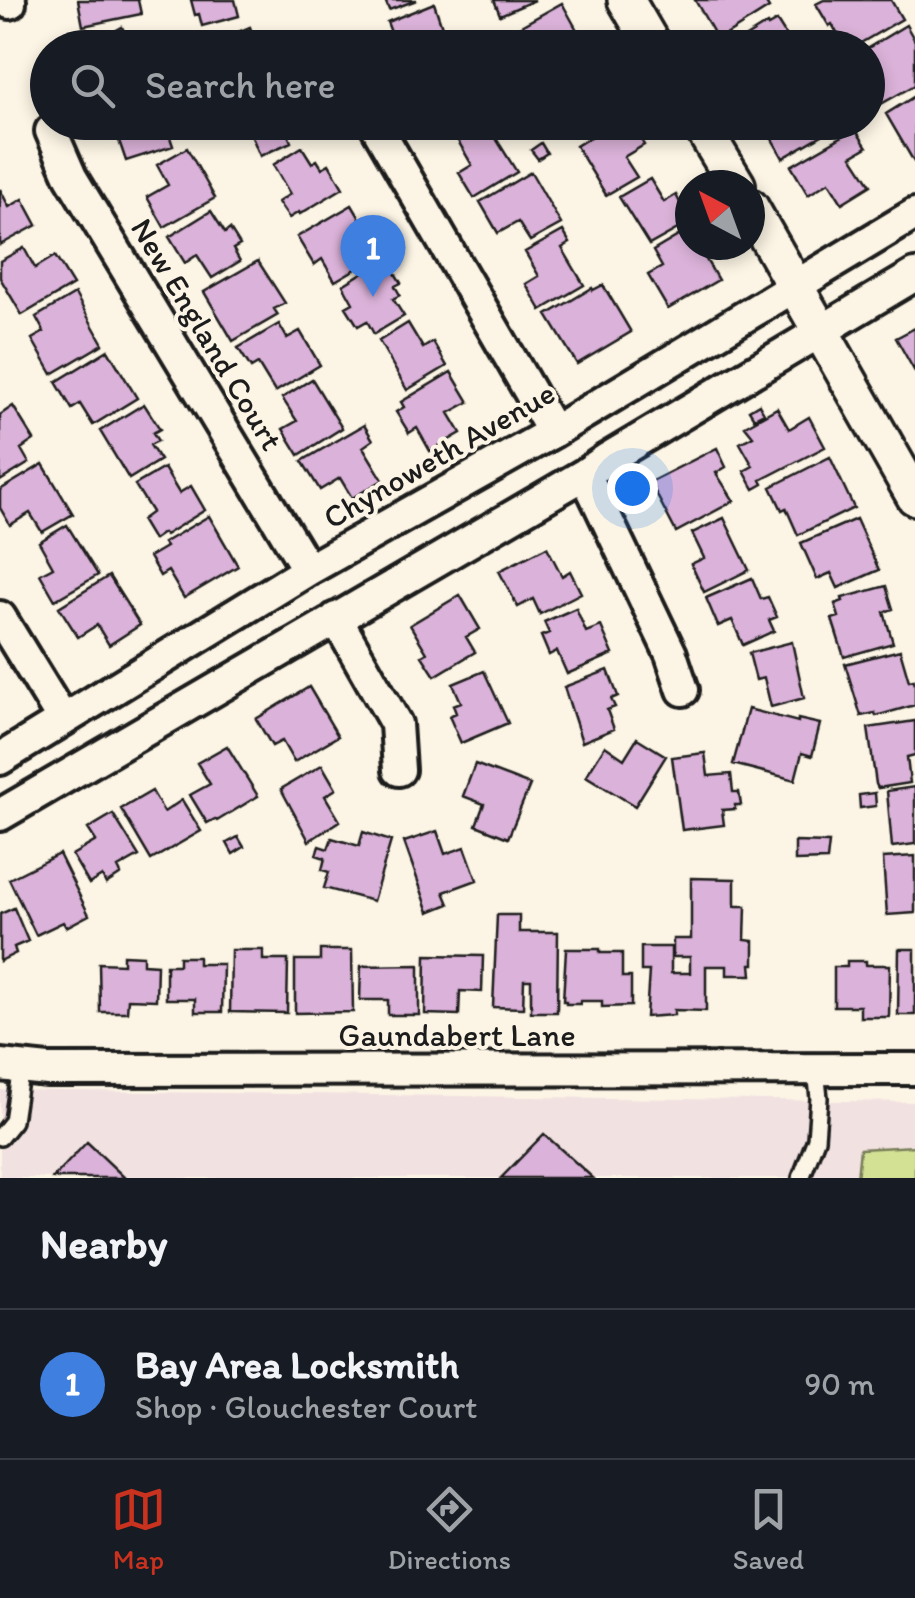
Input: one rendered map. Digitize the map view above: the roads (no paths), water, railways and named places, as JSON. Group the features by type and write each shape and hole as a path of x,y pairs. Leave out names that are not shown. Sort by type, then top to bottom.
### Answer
{"street":[{"path":"626,0 644,30"},
{"name":"New England Court","path":"54,140 82,194 308,570"},
{"path":"384,140 553,432"},
{"path":"711,140 728,170"},
{"name":"Chynoweth Avenue","path":"0,759 308,570 553,432 915,214"},
{"path":"765,233 915,498"},
{"path":"0,815 585,474 915,274"},
{"path":"585,474 671,654 683,690"},
{"path":"0,617 63,720"},
{"path":"336,618 396,724 399,770"},
{"name":"Gaundabert Lane","path":"11,1066 48,1070 915,1069"}],"lane":[{"path":"0,1137 13,1121 11,1066"},
{"path":"801,1178 816,1139 816,1070"}],"place":[{"name":"Bay Area Locksmith","path":"373,297"}]}
